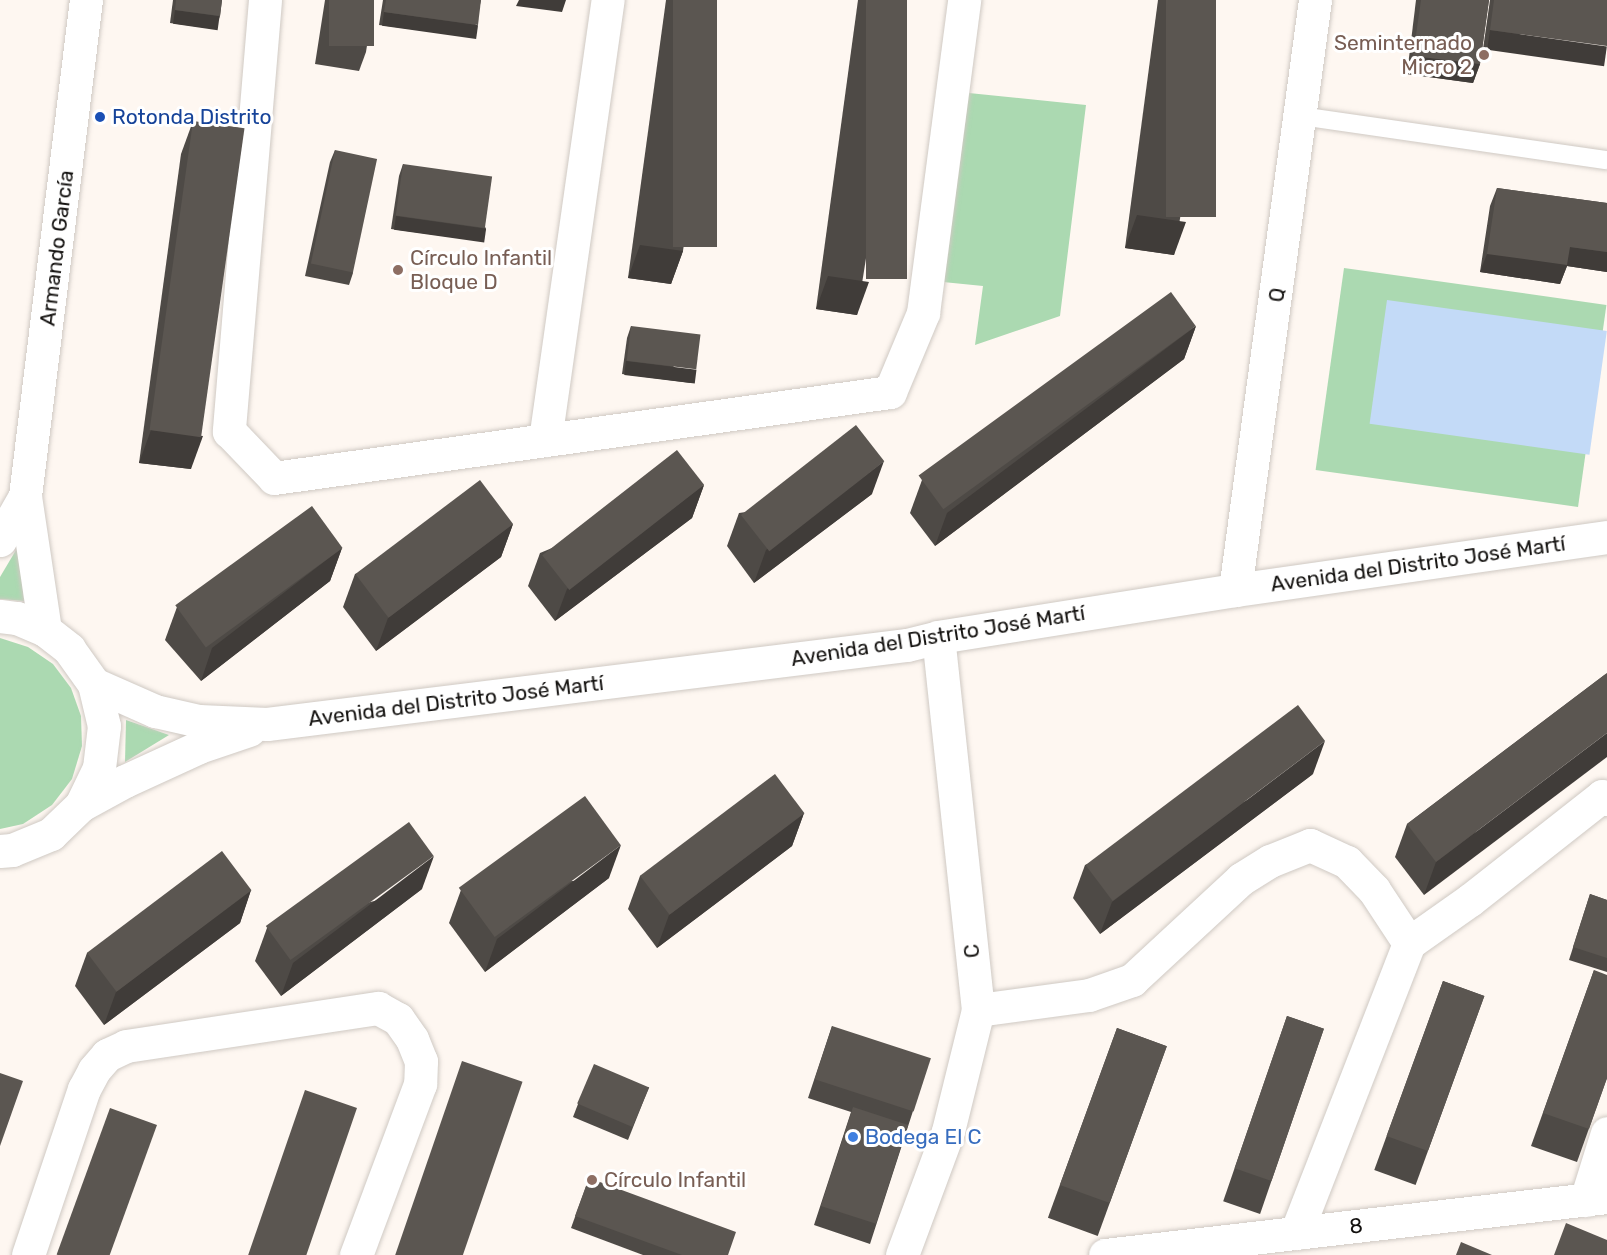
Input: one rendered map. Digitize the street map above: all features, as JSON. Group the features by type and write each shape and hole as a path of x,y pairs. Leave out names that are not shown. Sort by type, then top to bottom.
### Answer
{"street":[{"name":"Armando García","path":"45,630 26,496 87,0"},
{"path":"265,0 229,431 274,478 890,392 928,313 964,0"},
{"path":"545,440 608,0"},
{"name":"Q","path":"1235,590 1315,0"},
{"name":"Armando García","path":"0,540 26,496"},
{"name":"Avenida del Distrito José Martí","path":"94,684 154,711 199,721 267,724 907,645 938,637 1235,590 1607,537"},
{"path":"0,616 17,618 45,630 69,649 94,684 104,726 99,768 81,805 51,834 13,848 0,874"},
{"name":"C","path":"902,1255 948,1131 978,1010 938,637"},
{"name":"Avenida del Distrito José Martí","path":"81,805 125,781 199,747 267,724"},
{"path":"1296,1233 1409,943 1470,900 1602,796 1607,799"},
{"path":"978,1010 1089,995 1132,980 1241,879 1270,861 1310,845 1347,862 1374,890 1409,943"},
{"path":"28,1255 84,1089 94,1070 107,1055 126,1046 378,1008 398,1019 412,1039 421,1061 420,1084 356,1255"},
{"path":"1597,1199 1607,1133"},
{"name":"8","path":"1105,1255 1597,1199"}],"lane":[{"path":"1300,116 1607,160"}],"green space":[{"path":"959,92 1086,105 1060,316 975,345 983,286 933,281"},
{"path":"1344,268 1606,305 1578,507 1316,470"},
{"path":"19,545 24,601 0,599 0,577"},
{"path":"0,638 28,647 53,664 71,688 81,716 82,746 72,779 52,805 23,824 0,829"},
{"path":"126,720 169,735 125,762"}],"water":[{"path":"1387,300 1607,331 1589,455 1370,424"}],"building":[{"path":"176,0 222,0 220,16 175,10"},
{"path":"329,0 374,0 374,46 329,46"},
{"path":"386,0 481,0 478,25 384,12"},
{"path":"673,0 717,0 717,247 673,247"},
{"path":"866,0 907,0 907,279 866,279"},
{"path":"1166,0 1216,0 1216,217 1166,217"},
{"path":"1421,0 1489,0 1480,64 1413,56"},
{"path":"1494,0 1607,0 1607,46 1490,30"},
{"path":"193,121 244,128 201,437 150,430"},
{"path":"335,150 377,159 353,272 311,263"},
{"path":"403,164 492,177 485,228 396,215"},
{"path":"1497,188 1607,203 1607,252 1570,247 1567,265 1487,254"},
{"path":"1171,292 1196,326 943,509 919,475"},
{"path":"631,326 700,335 696,369 627,361"},
{"path":"856,425 884,461 769,551 741,515"},
{"path":"677,450 704,485 569,590 542,555"},
{"path":"480,480 513,524 389,618 355,574"},
{"path":"312,506 343,548 206,647 175,605"},
{"path":"1607,673 1607,733 1436,862 1407,824"},
{"path":"1298,705 1325,741 1113,901 1086,865"},
{"path":"775,774 804,813 670,915 640,876"},
{"path":"585,796 621,845 495,937 459,888"},
{"path":"409,822 434,856 290,960 266,926"},
{"path":"222,851 251,890 117,992 87,953"},
{"path":"1590,894 1607,900 1607,958 1573,947"},
{"path":"1594,970 1607,975 1607,1078 1589,1129 1543,1113"},
{"path":"1443,981 1484,996 1428,1151 1387,1136"},
{"path":"1287,1016 1324,1029 1271,1181 1235,1168"},
{"path":"832,1026 931,1058 914,1111 815,1079"},
{"path":"1117,1028 1167,1046 1110,1203 1060,1185"},
{"path":"462,1061 523,1082 463,1255 395,1255"},
{"path":"594,1064 649,1087 632,1127 577,1104"},
{"path":"0,1073 23,1081 0,1146"},
{"path":"305,1090 357,1108 306,1255 248,1255"},
{"path":"853,1107 908,1125 876,1224 821,1206"},
{"path":"110,1108 157,1125 110,1255 57,1255"},
{"path":"589,1178 736,1232 728,1255 682,1255 575,1216"},
{"path":"1566,1223 1607,1240 1607,1255 1554,1255"},
{"path":"1461,1242 1492,1255 1456,1255"}],"place":[{"name":"Seminternado Micro 2","path":"1484,55"},
{"name":"Rotonda Distrito","path":"100,117"},
{"name":"Círculo Infantil Bloque D","path":"398,270"},
{"name":"Bodega El C","path":"853,1137"},
{"name":"Círculo Infantil","path":"592,1180"}]}
